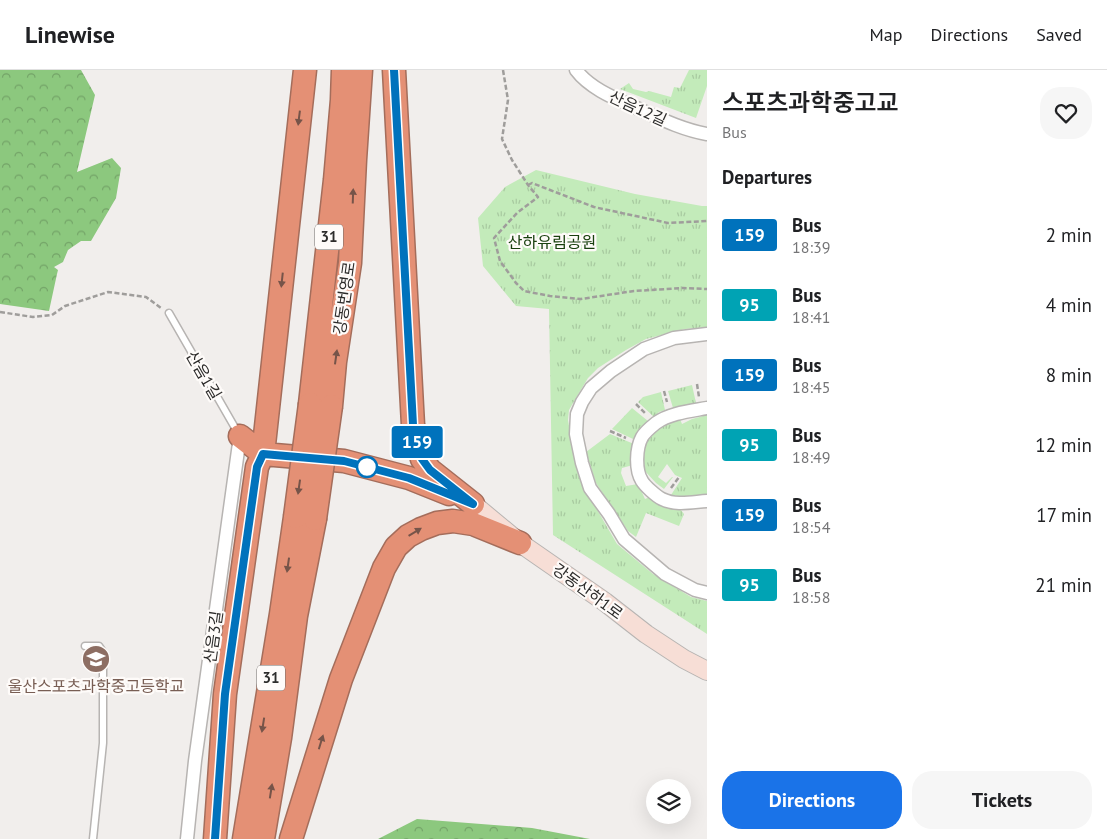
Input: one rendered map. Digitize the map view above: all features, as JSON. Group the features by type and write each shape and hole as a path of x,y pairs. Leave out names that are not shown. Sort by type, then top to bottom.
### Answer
{"highway":[{"path":"215,839 225,694 257,467 263,454 305,70"},
{"name":"강동번영로","path":"321,405 343,70"},
{"name":"강동번영로","path":"321,405 335,362 350,263 362,70"},
{"path":"394,70 413,425 422,459 430,470 473,504"},
{"path":"263,839 280,738 296,616 305,518 321,405"},
{"path":"240,436 263,454 344,461 409,478 473,504"},
{"name":"31","path":"244,839 281,614 305,518"},
{"path":"291,839 341,679 384,568 396,547 408,536 421,529 437,523 453,521 473,524 520,543"}],"street":[{"name":"산음12길","path":"576,70 580,76 598,89 619,100 690,130 707,134"},
{"path":"707,334 674,338 644,349 612,371 592,388 582,402 577,414 576,434 590,488 624,539 664,574 695,590 707,593"},
{"path":"707,408 671,416 655,424 643,435 637,454 637,467 642,481 662,499 690,504 707,501"},
{"name":"산음3길","path":"187,839 240,436"},
{"name":"강동산하1로","path":"473,504 520,543 605,602 646,634 707,671"}],"lane":[{"name":"산음1길","path":"169,313 240,436"},
{"path":"85,646 99,646 103,652 103,743 93,839"}],"path":[{"path":"503,70 508,100 502,139 512,160 538,197 517,213 494,238 500,261 516,283 524,291 581,299 634,291 683,288 707,289"},
{"path":"528,185 532,183 594,207 668,223 707,221"},
{"path":"0,312 33,317 52,315 66,306 108,292 146,298 169,313"},
{"path":"610,431 639,444"}],"green space":[{"path":"0,70 81,70 95,95 77,172 112,158 121,168 116,198 91,241 81,241 68,250 63,262 54,267 58,270 49,311 0,304"},
{"path":"689,70 707,70 707,86 696,118 620,89 629,83 633,89 671,97 674,87 680,88"},
{"name":"산하유림공원","path":"536,170 635,194 707,206 707,327 685,329 646,339 598,368 588,378 569,410 568,420 581,482 617,544 653,574 691,597 707,601 707,634 553,535 549,309 516,306 483,266 478,218 505,187"},
{"path":"692,385 696,403 673,408 668,391"},
{"path":"661,392 665,410 659,412 654,417 638,402 643,397"},
{"path":"632,408 648,421 633,439 612,429"},
{"path":"707,415 707,495 684,497 671,495 682,478 675,475 667,464 658,477 666,483 673,477 664,489 643,469 642,451 656,431 672,422 680,419 682,424"},
{"path":"610,434 634,444 631,454 633,465 622,468 621,473 626,486 638,484 645,499 654,498 661,506 672,504 677,506 684,514 679,526 646,513 636,537 628,531 596,483 586,452"},
{"path":"417,819 532,828 590,839 378,839"}],"bus line":[{"name":"159","path":"215,839 225,694 257,467 263,454 344,461 409,478 473,504 430,470 422,459 413,425 394,70"}],"place":[{"name":"울산스포츠과학중고등학교","path":"96,659"}]}
